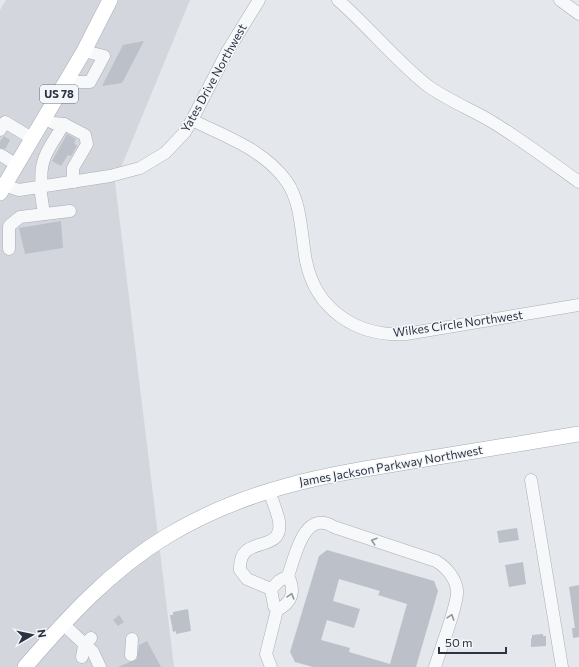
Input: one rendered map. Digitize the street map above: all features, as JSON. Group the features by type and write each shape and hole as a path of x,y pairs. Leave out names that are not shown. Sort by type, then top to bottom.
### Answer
{"main road":[{"name":"US 78","path":"1,188 30,144 84,51 110,0"},
{"name":"James Jackson Parkway Northwest","path":"25,667 63,624 114,575 166,537 222,507 252,495 313,478 579,434"}],"street":[{"name":"Yates Drive Northwest","path":"1,188 19,190 127,173 152,162 175,144 192,120 227,52 259,0"},
{"path":"338,0 404,65 429,86 458,105 496,124 579,182"},
{"path":"560,0 579,14"},
{"path":"66,82 90,82 104,56 84,51"},
{"path":"45,118 53,123 64,124 85,135 87,144 72,168 74,182"},
{"name":"Wilkes Circle Northwest","path":"192,120 256,152 279,170 289,184 295,199 306,262 316,288 324,301 335,312 360,328 382,334 406,334 579,305"},
{"path":"0,130 5,122 30,144 43,158"},
{"path":"44,214 40,174 43,158 64,124"},
{"path":"1,155 17,165"},
{"path":"9,249 9,226 20,217 70,211"},
{"path":"531,480 562,667"},
{"path":"269,491 279,521 278,532 272,541 247,549 242,555 240,570 247,579 271,589"},
{"path":"277,610 287,605 292,597 292,586 288,576 301,538 307,529 318,523 327,523 334,527 436,561 449,572 458,591 435,667"},
{"path":"271,667 266,654 277,610 271,595 271,589 279,581 288,576"},
{"path":"63,624 85,647 93,652 104,667"},
{"path":"131,655 132,639"},
{"path":"269,645 280,667"}],"shaded area":[{"path":"6,0 190,0 115,182 174,667 0,667 0,10"}],"building":[{"path":"144,41 122,83 102,86 123,45"},
{"path":"67,134 76,139 74,143 77,146 71,156 68,155 61,166 52,161"},
{"path":"4,136 10,140 5,149 0,148 0,141"},
{"path":"61,221 63,248 25,254 19,228"},
{"path":"517,528 519,540 499,543 497,531"},
{"path":"327,550 434,581 438,591 416,667 313,667 295,662 290,652 319,556","holes":["339,579 380,591 378,595 407,604 390,664 349,652 350,648 321,640 327,620 354,628 360,609 333,601"]},
{"path":"523,562 526,584 509,587 505,565"},
{"path":"579,585 579,637 573,638 572,628 575,628 569,587"},
{"path":"188,609 191,631 176,634 176,631 173,632 170,615 173,615 173,612"},
{"path":"119,615 124,622 118,626 113,620"},
{"path":"543,634 543,636 546,636 546,646 531,647 532,635"},
{"path":"147,641 161,667 118,667 137,659 139,645"}]}
